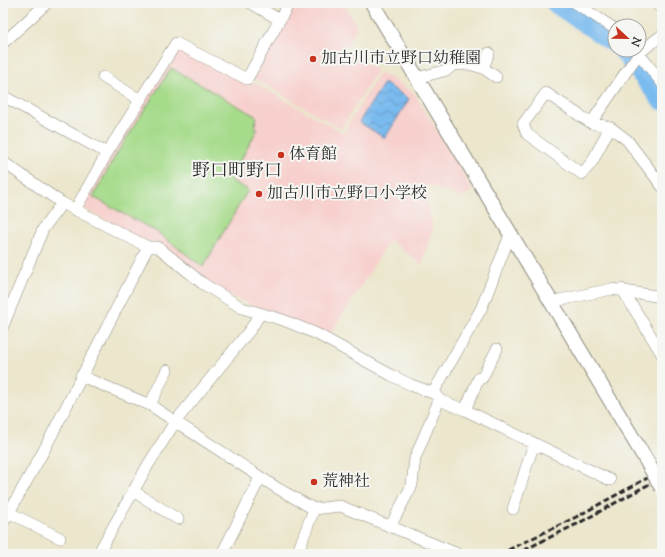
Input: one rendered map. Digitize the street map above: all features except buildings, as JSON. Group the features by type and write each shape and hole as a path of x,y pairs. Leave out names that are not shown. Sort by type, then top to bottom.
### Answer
{"street":[{"path":"3,43 47,3"},
{"path":"251,3 280,20"},
{"path":"75,210 107,153 176,43 247,79 289,3"},
{"path":"372,3 662,488"},
{"path":"575,3 607,25"},
{"path":"656,3 662,9"},
{"path":"647,45 662,35"},
{"path":"483,68 489,53"},
{"path":"591,123 633,58"},
{"path":"643,58 662,83"},
{"path":"417,78 447,70 453,65 468,64 483,68 496,77"},
{"path":"103,77 140,100"},
{"path":"610,127 592,162 582,174 527,134 523,124 546,93 591,123 610,127 627,140 662,186"},
{"path":"3,96 107,153"},
{"path":"3,162 62,203 148,247 158,248 202,283 242,308 282,320 317,334 411,385 610,480"},
{"path":"3,326 43,229 62,203"},
{"path":"390,527 412,485 415,458 436,396 481,309 510,235"},
{"path":"60,538 5,518 148,247"},
{"path":"550,302 612,289 622,289 662,297"},
{"path":"622,289 662,354"},
{"path":"98,554 133,491 175,422 250,330 260,314"},
{"path":"464,410 479,378 482,378 497,349"},
{"path":"150,405 167,370"},
{"path":"81,376 150,405 260,478 314,509 340,506 458,554"},
{"path":"513,509 534,443"},
{"path":"222,554 260,478"},
{"path":"133,491 178,519"},
{"path":"297,554 314,509"}],"shaded area":[{"name":"加古川市立野口幼稚園","path":"295,3 344,3 357,27 345,49 377,70 341,129 254,78"},
{"name":"加古川市立野口小学校","path":"182,50 252,86 253,82 343,133 380,72 414,93 473,190 462,198 427,184 429,216 433,226 422,265 390,240 329,336 234,298 194,273 156,242 144,241 83,208 109,157 175,51"}],"green space":[{"path":"171,68 257,117 255,124 257,130 230,180 248,190 203,267 157,232 93,197 114,158"}],"water":[{"path":"384,83 409,99 385,138 359,122"}],"waterway":[{"path":"557,3 607,37"},
{"path":"630,58 662,99"}],"railway":[{"path":"500,554 576,517 662,470"},
{"path":"516,554 579,523 662,477"}],"place":[{"name":"加古川市立野口幼稚園","path":"313,59"},
{"name":"体育館","path":"281,155"},
{"name":"加古川市立野口小学校","path":"259,194"},
{"name":"荒神社","path":"314,482"}],"district":[{"name":"野口町野口","path":"237,172"}]}
